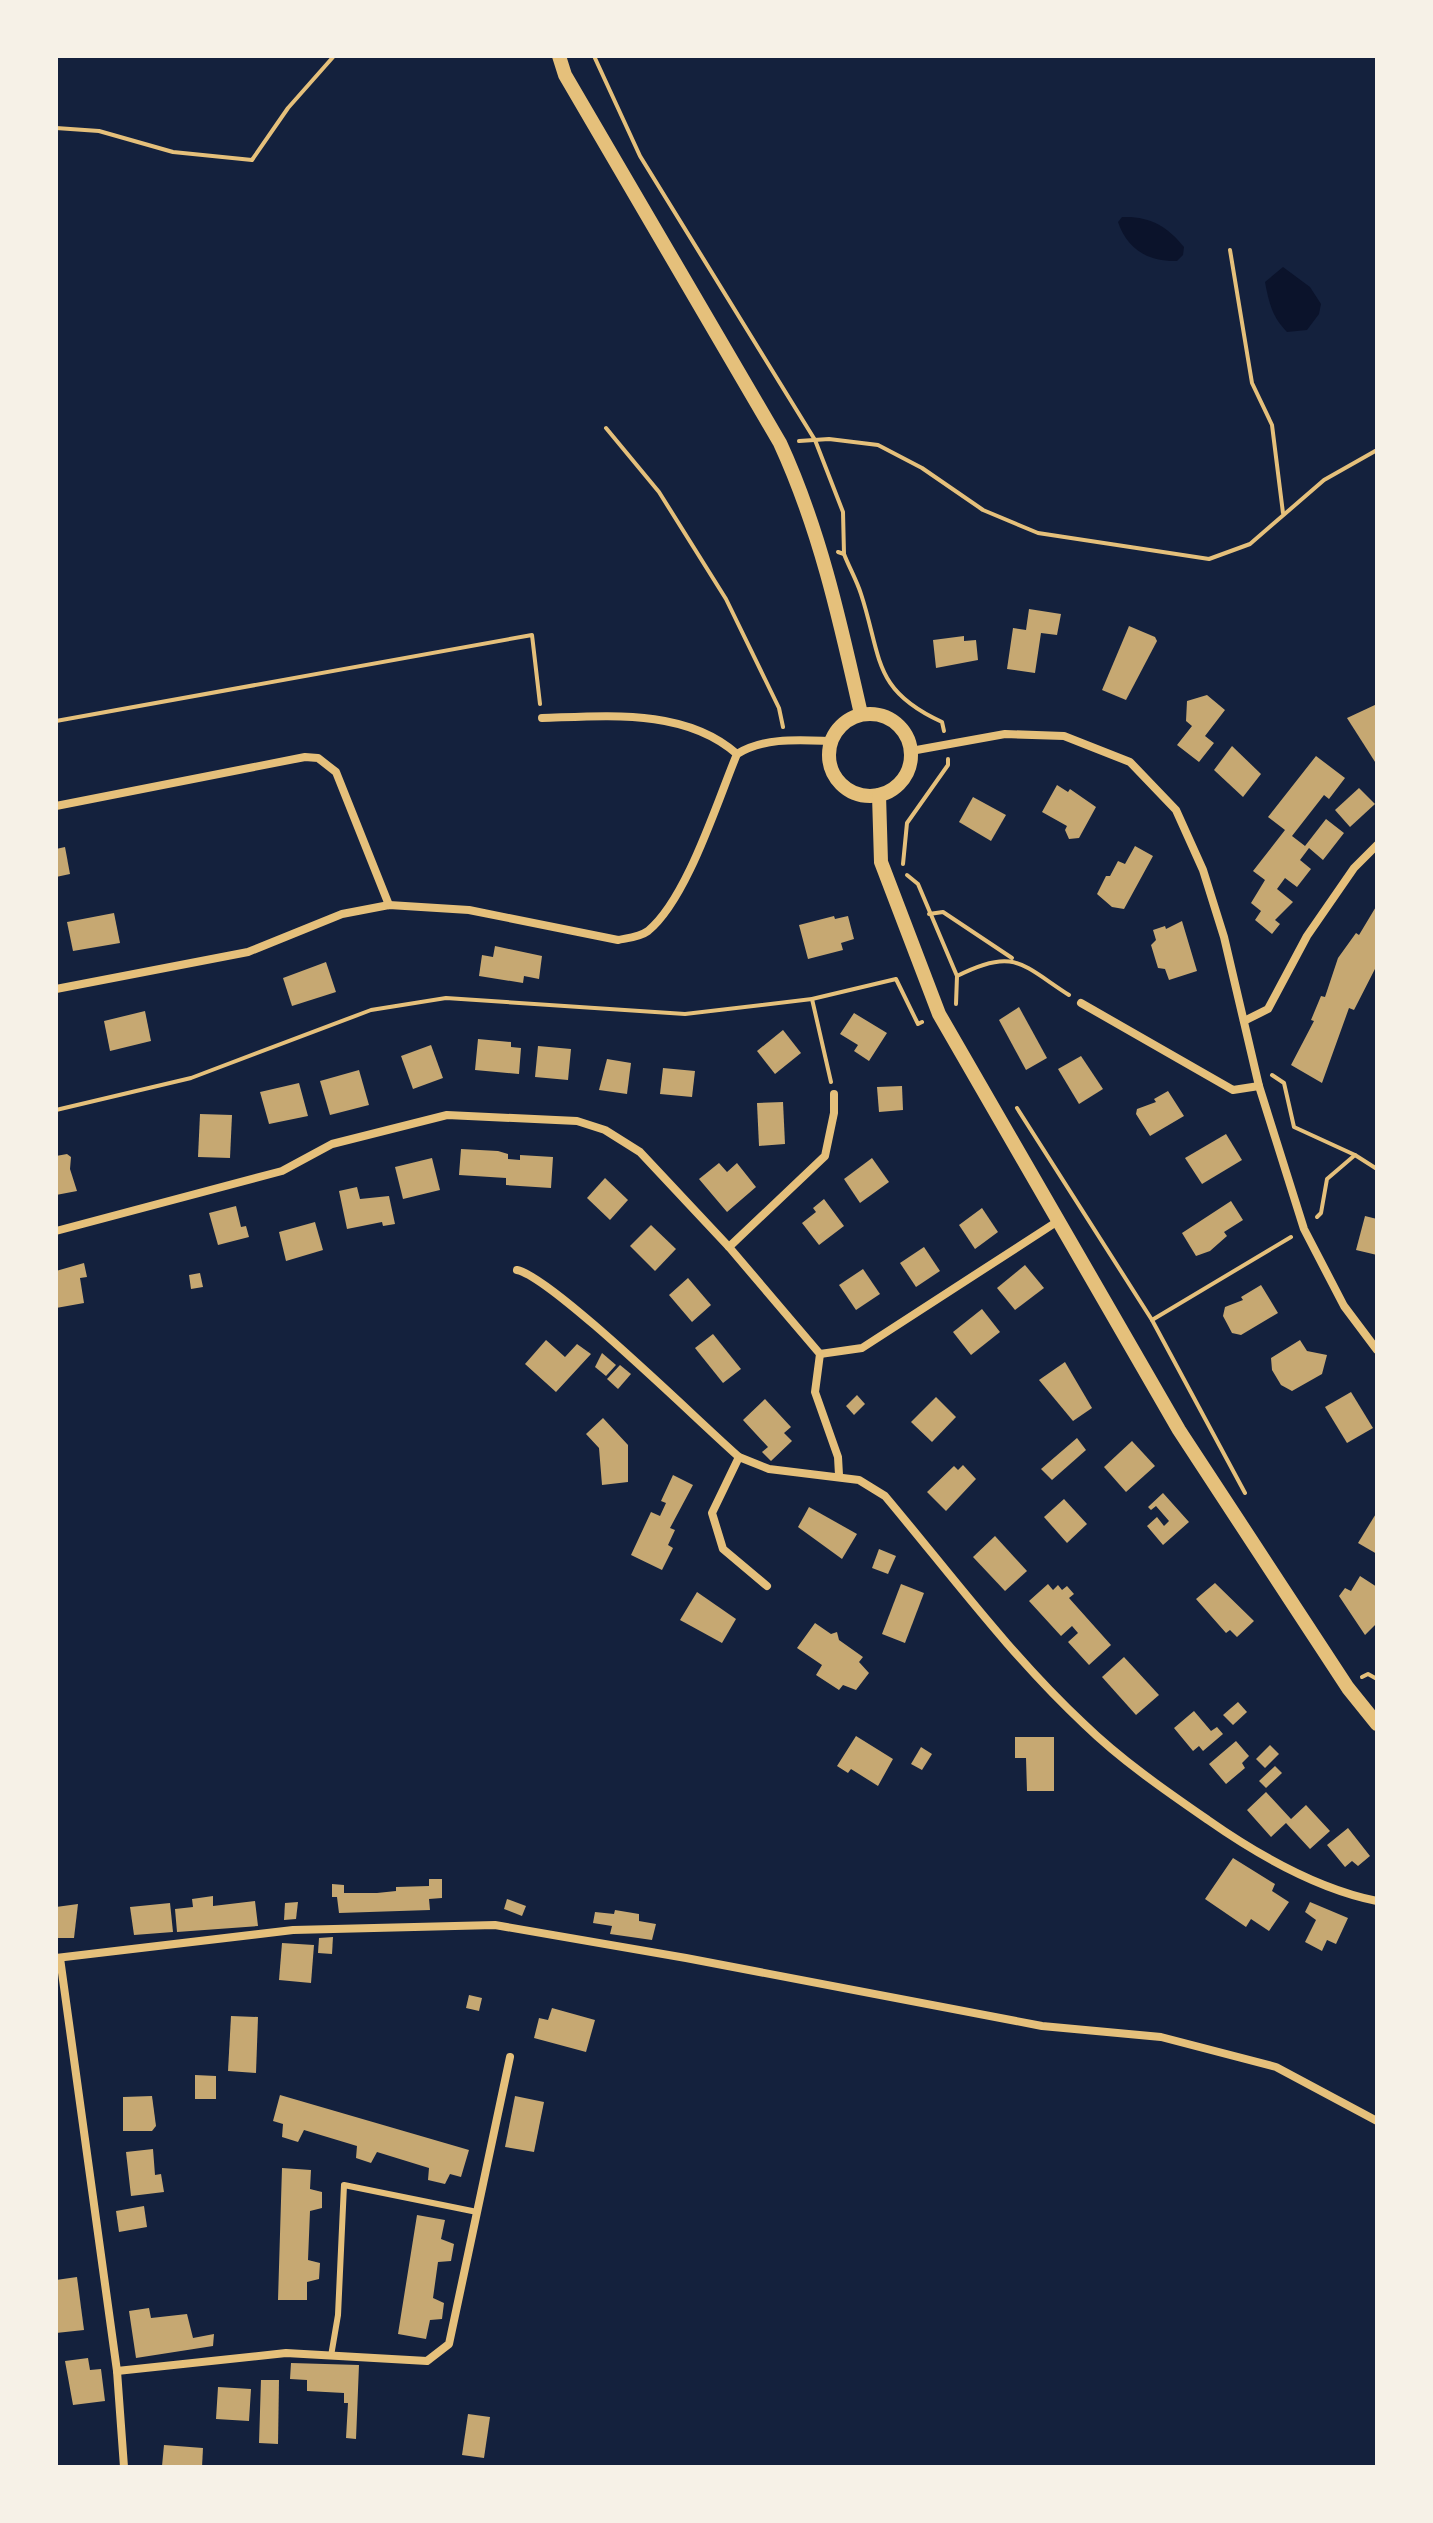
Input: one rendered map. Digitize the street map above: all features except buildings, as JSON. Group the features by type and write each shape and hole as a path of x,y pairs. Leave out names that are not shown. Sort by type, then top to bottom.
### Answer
{"street":[{"path":"559,56 565,75 780,443 804,493 821,546 861,714"},
{"path":"861,714 878,714 894,721 906,734 911,751 903,779 893,789 879,795 861,795 840,782 828,758 831,741 843,723 861,714"},
{"path":"542,718 600,716 685,723 716,736 737,754"},
{"path":"911,751 1005,734 1064,736 1130,762 1176,810 1203,870 1259,1086 1304,1229 1344,1306 1377,1350"},
{"path":"56,989 248,952 342,914 389,905 469,910 618,940 646,932 673,905 737,754 750,746 786,740 831,741"},
{"path":"56,806 305,757 318,758 336,772 389,905"},
{"path":"879,795 881,862 939,1014 1179,1430 1348,1688 1377,1724"},
{"path":"1244,1021 1268,1009 1307,936 1354,868 1377,845"},
{"path":"1081,1003 1233,1090 1259,1086"},
{"path":"729,1247 825,1156 834,1113 834,1094"},
{"path":"56,1231 282,1171 332,1144 447,1115 577,1121 605,1130 640,1152 729,1247 820,1354 815,1392 838,1457 839,1475"},
{"path":"820,1354 862,1348 1058,1221"},
{"path":"517,1270 527,1272 562,1298 739,1457 769,1469 839,1475 859,1480 885,1496 1049,1689 1086,1727 1170,1794 1241,1843 1285,1867 1377,1901"},
{"path":"739,1457 712,1513 723,1549 767,1586"},
{"path":"124,2467 117,2371 58,1958 293,1930 495,1925 1042,2026 1161,2037 1276,2067 1377,2121"},
{"path":"117,2371 286,2353 427,2361 449,2344 510,2057"}],"lane":[{"path":"331,2356 338,2315 344,2185 477,2212"}],"path":[{"path":"56,128 99,131 173,152 252,160 288,108 334,56"},
{"path":"594,56 640,156 815,440 843,512 844,554 861,593 886,680 913,709 942,722 949,744 948,765 907,823 902,852 903,873 918,884 957,976 956,1003 960,1012"},
{"path":"1230,250 1252,383 1272,425 1283,513"},
{"path":"606,428 659,492 726,599 779,708 786,740"},
{"path":"780,443 815,440 878,445 922,468 983,510 1038,533 1209,559 1250,544 1324,480 1377,450"},
{"path":"821,546 844,554"},
{"path":"56,721 532,635 542,718"},
{"path":"929,914 943,912 1081,1003"},
{"path":"957,976 982,963 1014,959"},
{"path":"56,1110 191,1078 371,1010 446,998 685,1014 812,999 896,979 918,1024 956,1003"},
{"path":"812,999 834,1094"},
{"path":"1251,1054 1267,1053 1271,1075 1284,1083 1294,1127 1355,1155 1377,1169"},
{"path":"1010,1097 1152,1320 1246,1495"},
{"path":"1152,1320 1304,1229 1321,1213 1327,1179 1355,1155"},
{"path":"1359,1675 1369,1688"}],"water":[{"path":"1122,217 1141,218 1164,228 1184,247 1183,255 1177,261 1167,261 1140,252 1122,231 1118,222"},
{"path":"1283,267 1310,287 1321,304 1319,314 1307,330 1287,332 1272,309 1265,282"}]}
